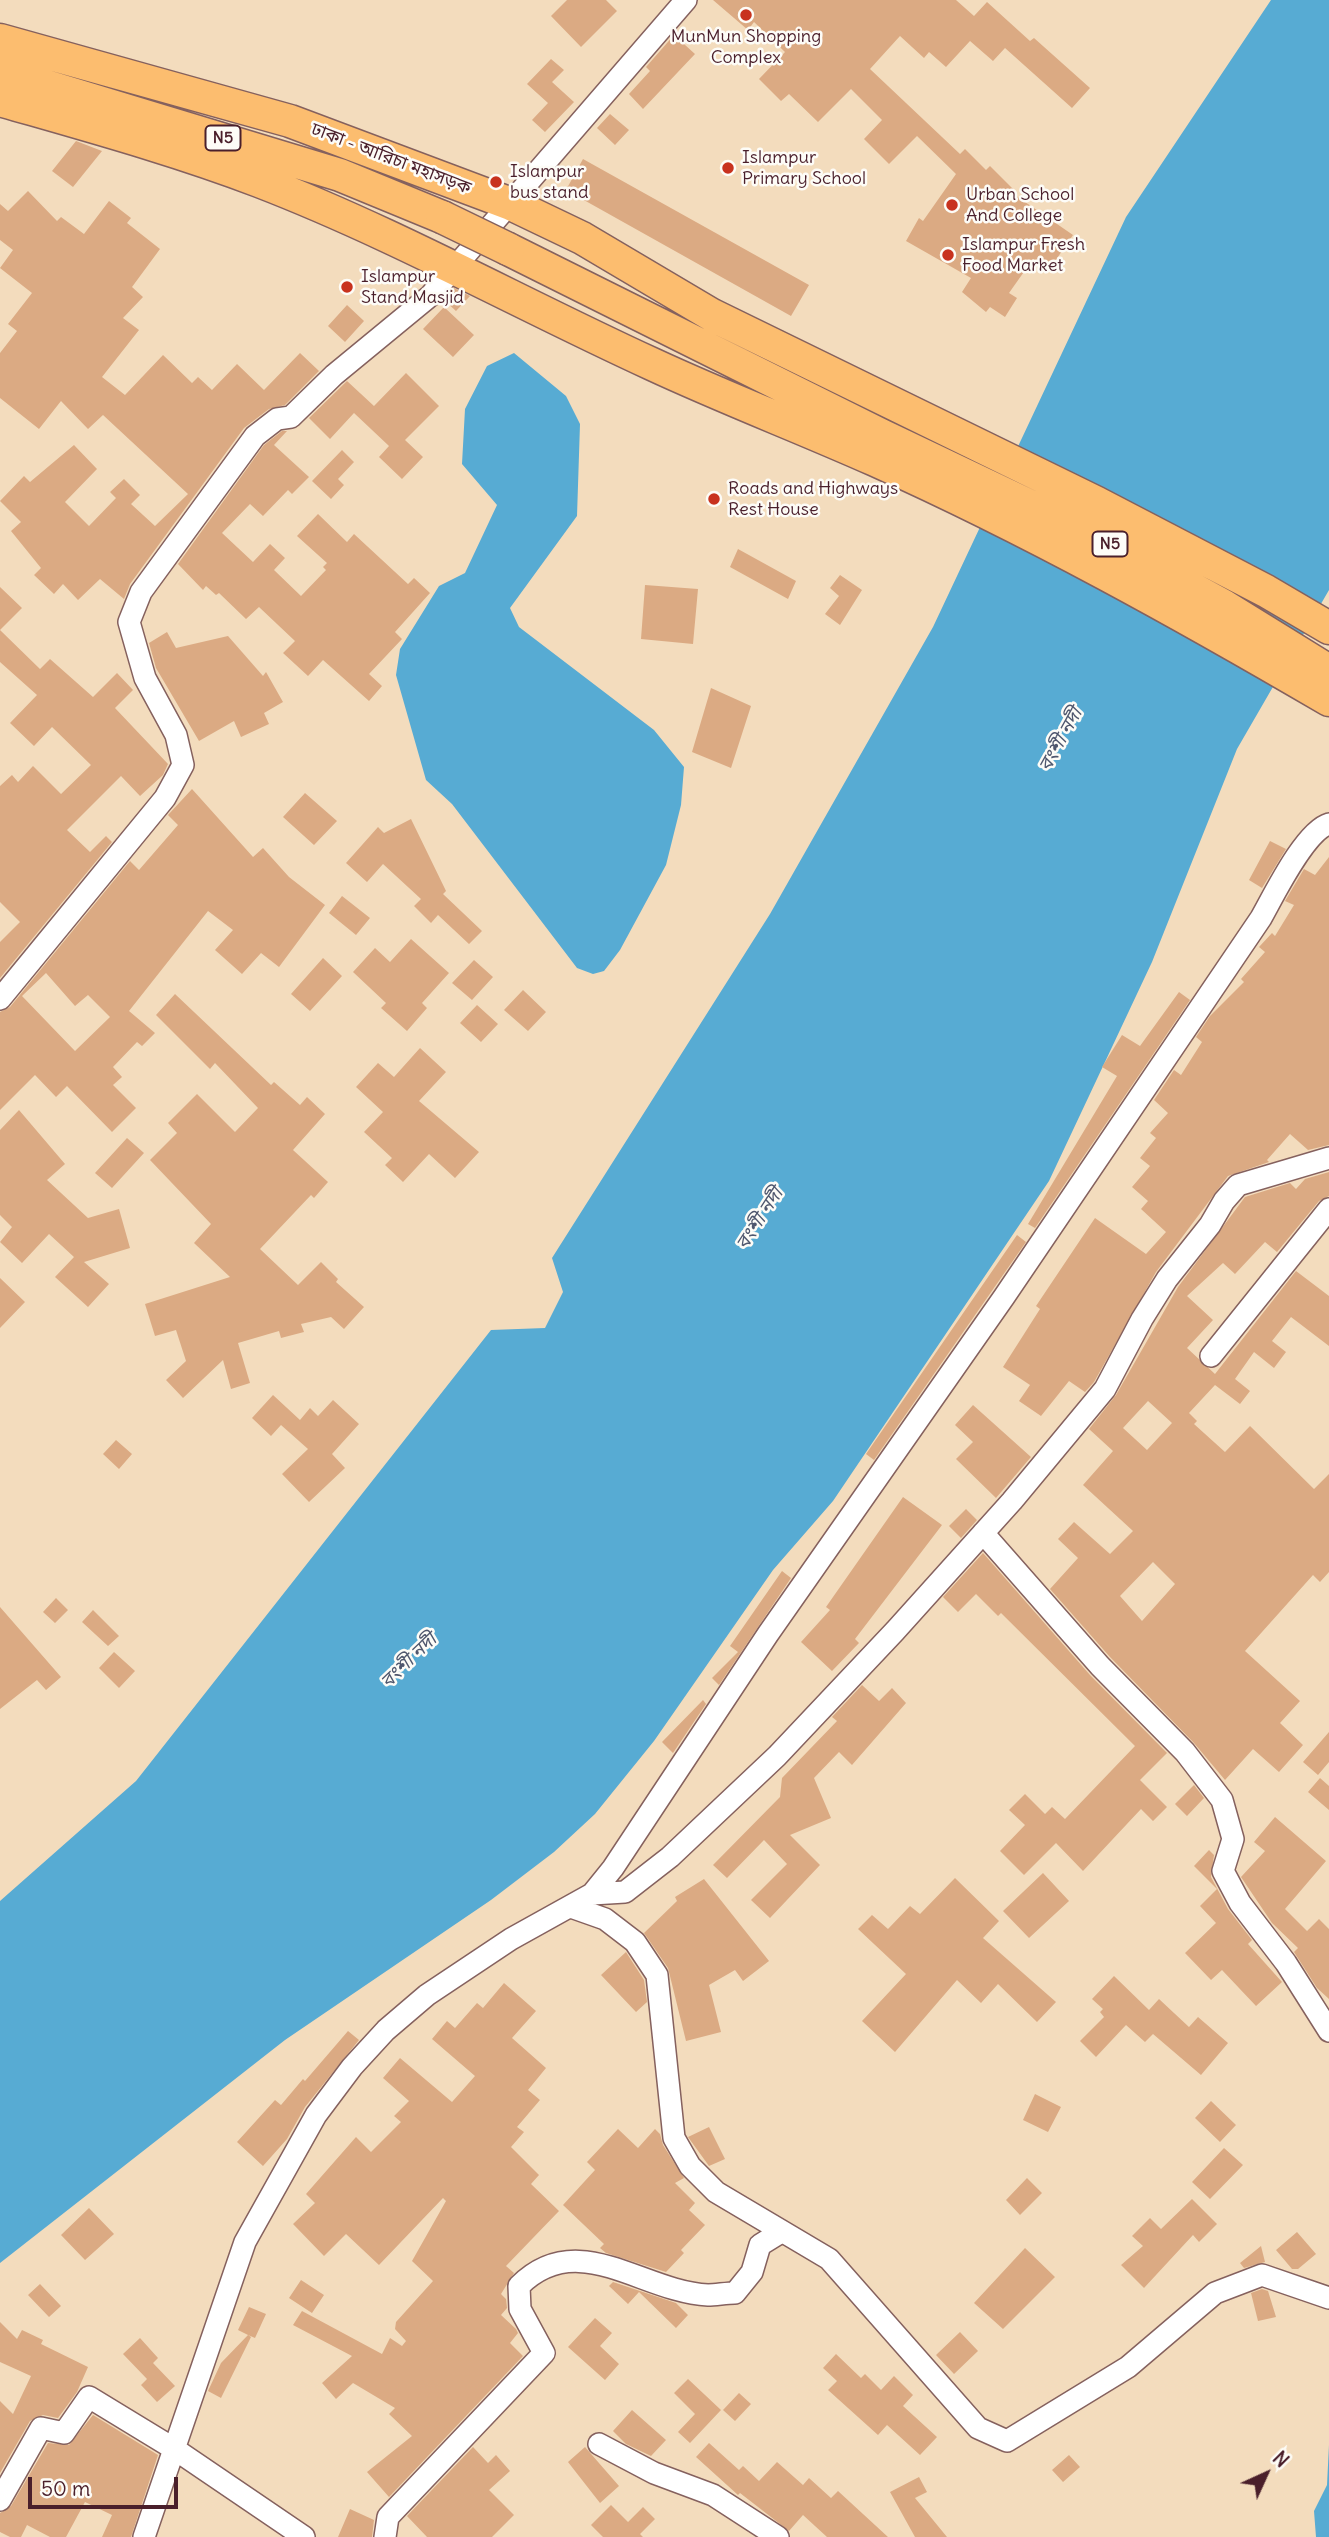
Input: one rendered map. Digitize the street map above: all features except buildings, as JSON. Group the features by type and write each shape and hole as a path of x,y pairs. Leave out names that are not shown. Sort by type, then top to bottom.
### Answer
{"highway":[{"name":"ঢাকা - আরিচা মহাসড়ক","path":"0,40 290,121 511,204 582,238 712,315 1097,503 1266,591 1329,628"},
{"name":"N5","path":"0,72 340,175 442,217 508,248 878,448"},
{"name":"N5","path":"0,100 137,140 258,180 455,268 536,312 732,401 878,448 1118,548 1224,606 1329,671"},
{"path":"878,448 1329,701"}],"street":[{"path":"0,999 165,798 183,765 176,735 145,678 130,622 141,593 256,436 277,419 291,417 354,358 430,296 686,0"},
{"path":"144,2537 245,2242 316,2115 361,2057 386,2030 427,1995 511,1939 592,1894 614,1868 768,1634 1004,1297 1261,918 1311,838 1329,824"},
{"path":"592,1894 625,1892 670,1857 777,1756 983,1533 1105,1389 1142,1319 1167,1279 1210,1225 1224,1200 1238,1185 1329,1158"},
{"path":"1211,1356 1329,1209"},
{"path":"983,1533 1100,1666 1185,1752 1222,1800 1233,1839 1223,1871 1240,1903 1286,1963 1329,2031"},
{"path":"571,1907 605,1919 635,1942 657,1975 674,2138 690,2166 716,2192 829,2259 978,2428 1007,2441 1128,2367 1215,2294 1262,2275 1329,2298"},
{"path":"385,2537 388,2517 544,2353 520,2309 519,2286 535,2270 569,2260 606,2265 706,2295 735,2293 752,2272 760,2245 781,2232"},
{"path":"0,2500 41,2428 64,2433 89,2397 176,2450 304,2537"},
{"path":"599,2444 653,2473 713,2495 778,2537"}],"water":[{"name":"বংশী নদী","path":"1271,0 1329,0 1329,590 1237,749 1152,962 1049,1181 833,1501 773,1570 654,1741 595,1814 554,1852 491,1900 285,2040 0,2263 0,1901 136,1781 491,1330 545,1328 563,1292 552,1258 770,914 933,627 1126,217"},
{"path":"514,353 566,396 580,424 577,516 510,608 519,627 654,730 684,767 681,805 666,865 620,950 604,971 593,974 577,968 452,804 426,780 396,675 400,649 439,586 465,573 497,505 462,464 465,409 487,366"},
{"path":"1329,2445 1329,2537 1316,2537 1314,2511 1327,2485"}],"place":[{"name":"MunMun Shopping Complex","path":"746,15"},
{"name":"Islampur Primary School","path":"728,168"},
{"name":"Islampur bus stand","path":"496,182"},
{"name":"Urban School And College","path":"952,205"},
{"name":"Islampur Fresh Food Market","path":"948,255"},
{"name":"Islampur Stand Masjid","path":"347,287"},
{"name":"Roads and Highways Rest House","path":"714,499"}]}
